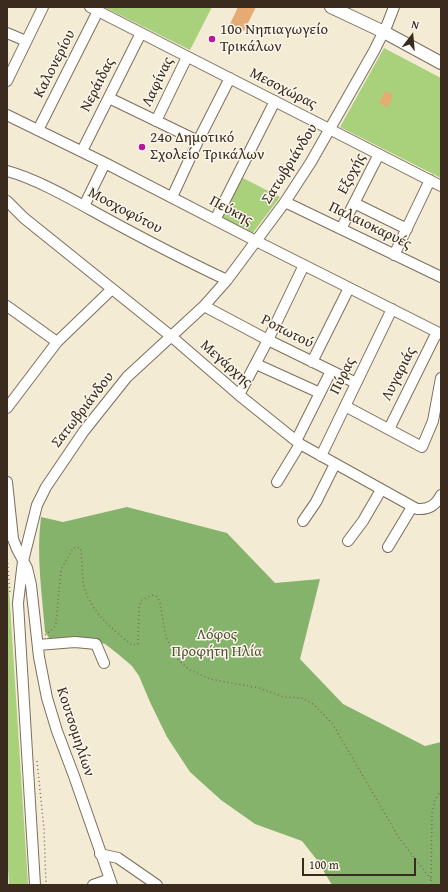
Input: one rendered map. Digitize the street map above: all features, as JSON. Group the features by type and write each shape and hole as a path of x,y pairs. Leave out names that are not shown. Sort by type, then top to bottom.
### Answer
{"main road":[{"path":"331,7 384,32 441,63"}],"street":[{"path":"7,81 43,7"},
{"name":"Σατωβριάνδου","path":"35,885 18,615 18,594 23,561 37,505 52,478 84,431 124,382 204,306 227,280 285,202 330,129 384,32 394,7"},
{"name":"Μεσοχώρας","path":"94,9 441,186"},
{"name":"Καλονερίου","path":"38,130 94,9"},
{"path":"7,33 26,41"},
{"name":"Νεράιδας","path":"82,151 141,33"},
{"name":"Λαφίνας","path":"156,121 187,57"},
{"path":"172,197 230,78"},
{"path":"109,98 198,141"},
{"path":"215,220 275,101"},
{"name":"Πεύκης","path":"7,115 106,163 256,242 439,333"},
{"name":"Εξοχής","path":"341,229 379,154"},
{"path":"84,206 106,163"},
{"name":"Μοσχοφύτου","path":"7,171 25,177 84,206 174,255 227,280"},
{"path":"394,255 430,180"},
{"name":"Μεγάρχης","path":"7,201 24,218 172,337 239,395 298,442 412,507"},
{"name":"Παλαιοκαρυές","path":"285,202 441,276"},
{"path":"354,203 407,229"},
{"path":"239,395 268,340 304,265"},
{"path":"7,408 57,342 112,288"},
{"path":"312,362 349,288"},
{"path":"7,306 57,342"},
{"name":"Ροπωτού","path":"204,306 268,340 356,383"},
{"name":"Πύρας","path":"321,456 392,309"},
{"name":"Λυγαριάς","path":"389,429 439,333"},
{"path":"256,364 320,393"},
{"path":"277,482 298,442 331,371"},
{"path":"345,406 422,447 433,421 441,378"},
{"path":"304,521 316,502 335,464"},
{"name":"Κουτσομηλίων","path":"7,482 16,549 28,572 31,585 42,675 51,714 111,882"},
{"path":"348,541 363,521 381,490"},
{"path":"388,547 412,507 424,509 431,507 441,495"},
{"path":"37,641 96,644 104,663"},
{"path":"100,854 118,858 157,885"},
{"path":"92,885 111,882"}],"path":[{"path":"37,641 54,628 56,623 61,570 73,548 78,547 81,551 84,586 91,601 107,624 130,644 138,644 139,606 142,600 152,595 156,596 159,598 166,637 176,657 188,669 210,679 259,688 284,697 302,698 313,704 332,723 399,838 431,879"},
{"path":"37,758 44,829 46,885"},
{"path":"431,885 432,812 435,800 441,790"}],"green space":[{"path":"104,7 212,7 190,50"},
{"path":"384,48 441,78 441,178 340,127"},
{"path":"241,177 280,197 252,234 220,217"},
{"name":"Λόφος Προφήτη Ηλία","path":"127,507 227,533 275,583 320,579 300,659 343,704 425,746 441,742 441,885 332,885 317,860 302,841 255,824 221,800 190,772 167,737 139,676 132,666 105,644 74,638 49,638 45,632 40,574 39,546 41,517 63,522"},
{"path":"7,568 28,885 9,885 7,854"}],"building":[{"path":"238,7 256,7 244,31 230,24"},
{"path":"385,91 393,95 388,107 379,103"}],"place":[{"name":"10ο Νηπιαγωγείο Τρικάλων","path":"212,39"},
{"name":"24ο Δημοτικό Σχολείο Τρικάλων","path":"142,147"}]}
